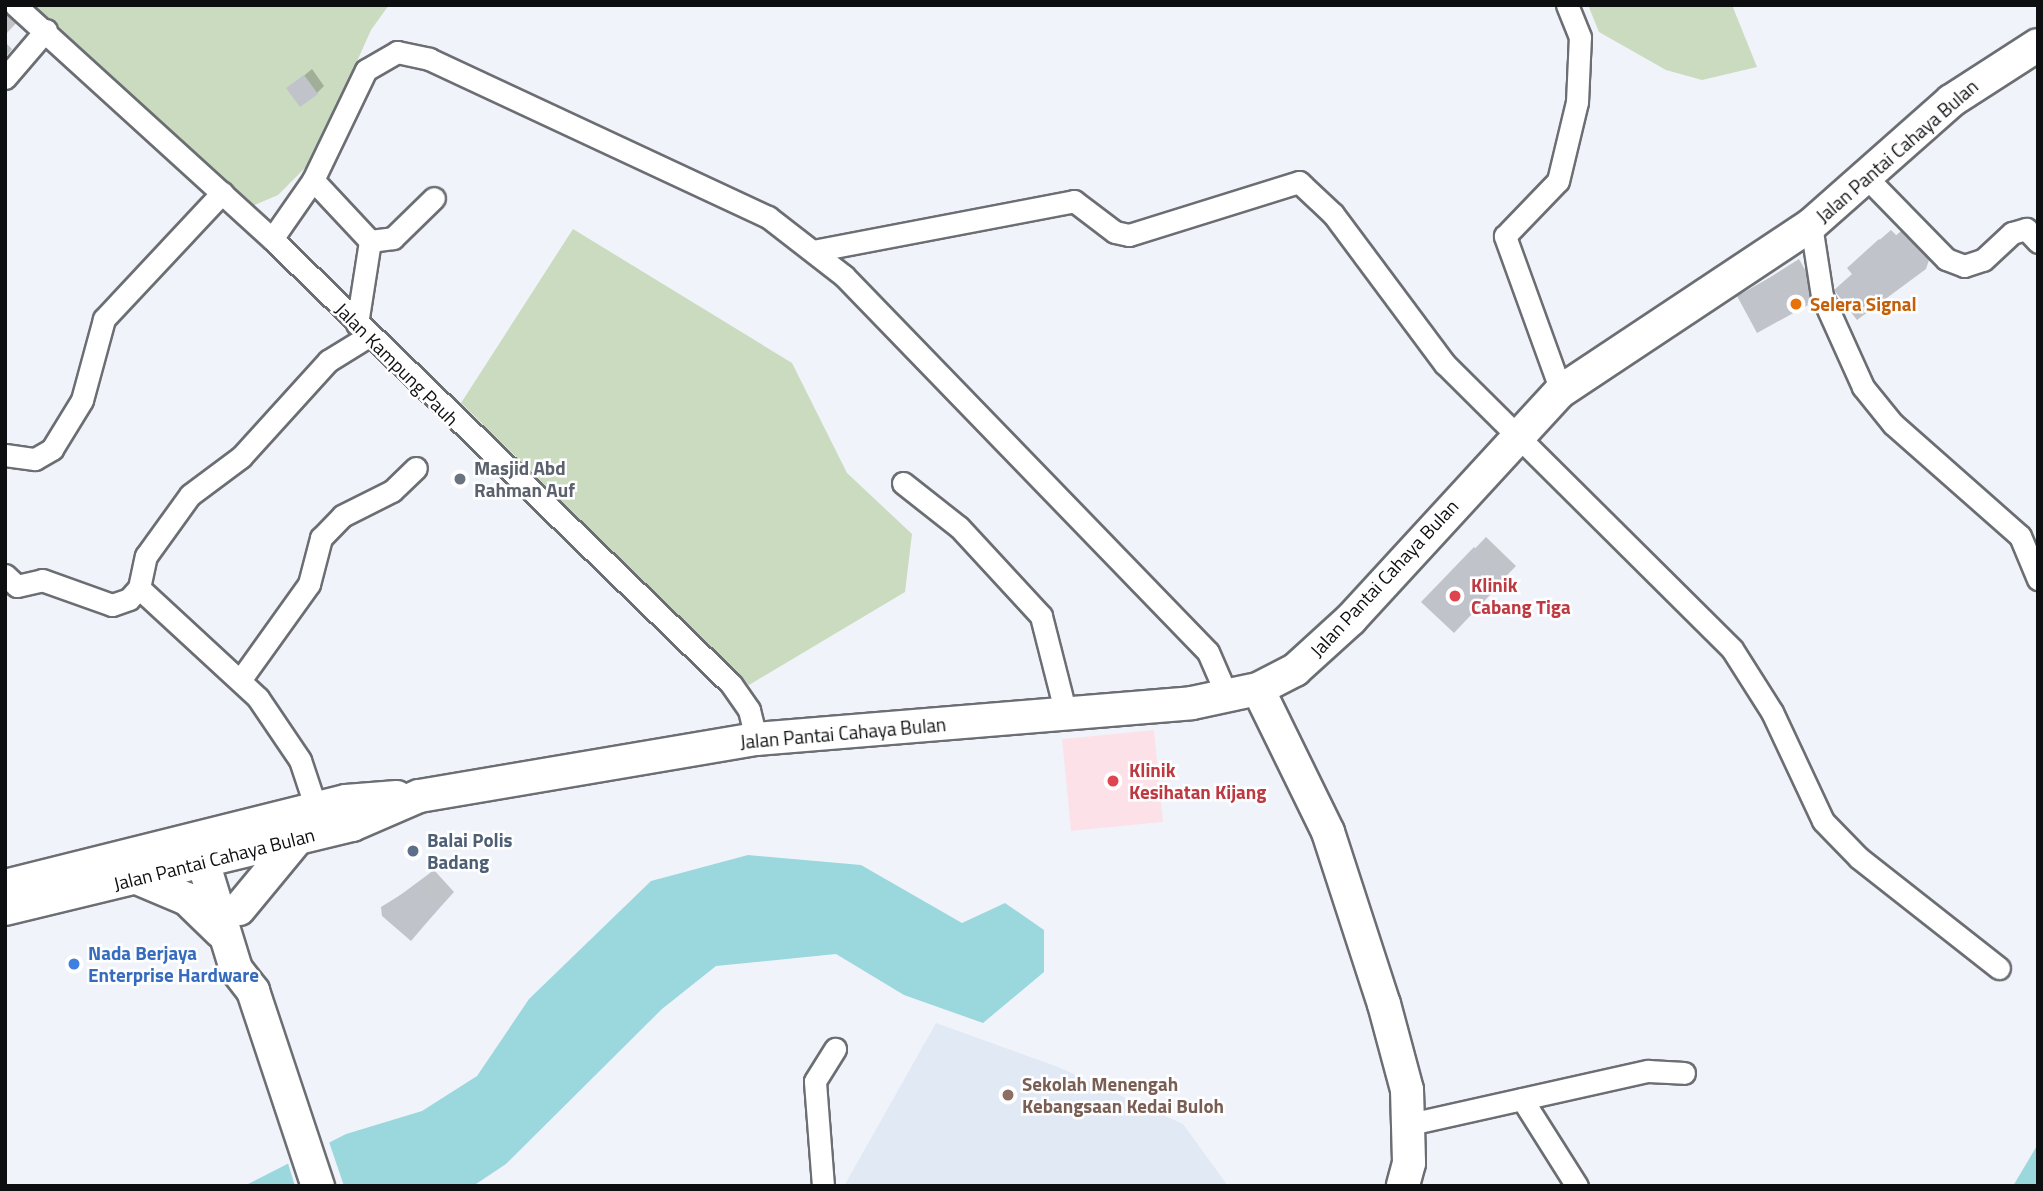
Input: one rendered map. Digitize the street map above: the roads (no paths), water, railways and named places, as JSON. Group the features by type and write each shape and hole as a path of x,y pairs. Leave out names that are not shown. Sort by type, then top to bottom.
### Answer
{"main road":[{"name":"Jalan Pantai Cahaya Bulan","path":"5,886 208,848 409,800 756,739 1066,713 1254,690 1351,618 1560,391 1811,225 1868,179 1951,100 2038,45"},
{"path":"1254,690 1322,786 1328,832 1384,1004 1410,1124 1403,1186"},
{"path":"239,909 282,852 313,822"},
{"name":"Jalan Pantai Cahaya Bulan","path":"5,909 137,878 208,848"},
{"path":"208,848 239,909 256,963 253,990"},
{"path":"208,848 226,939 236,969 253,990 318,1186"},
{"path":"137,878 187,899 226,939"}],"street":[{"name":"Jalan Kampung Pauh","path":"15,5 46,30 272,239 362,331 739,692 756,739"},
{"path":"1560,391 1505,236 1558,181 1577,102 1580,37 1567,5"},
{"path":"5,78 46,30"},
{"path":"272,239 313,180 366,70 383,56 415,53 768,217 813,251 1208,652 1254,690"},
{"path":"1868,179 1946,259 1964,266 1983,260 2012,233 2026,229 2038,242"},
{"path":"5,575 17,586 42,580 112,606 139,588 146,556 190,495 241,457 328,361 362,331 370,241 313,180"},
{"path":"813,251 1074,201 1115,232 1129,235 1285,181 1299,182 1333,214 1445,364 1515,437 1732,649 1772,712 1823,821 1859,858 1999,968"},
{"path":"5,455 35,459 52,449 82,400 104,318 222,193"},
{"path":"370,241 393,238 434,198"},
{"path":"1811,225 1822,296 1863,387 1893,424 2020,536 2038,579"},
{"path":"241,679 309,584 328,530 342,516 392,491 416,468"},
{"path":"903,483 959,527 1041,616 1066,713"},
{"path":"139,588 241,679 289,739 313,822"},
{"path":"823,1186 816,1081 835,1049"},
{"path":"1410,1124 1648,1071 1684,1073"},
{"path":"1522,1099 1577,1186"}],"water":[{"path":"748,855 861,865 962,923 1005,903 1044,930 1044,972 983,1023 904,995 836,954 716,966 662,1009 506,1164 473,1186 244,1186 346,1134 422,1111 477,1076 529,999 651,881"},
{"path":"2038,1144 2038,1186 2013,1186"}],"place":[{"name":"Selera Signal","path":"1796,304"},
{"name":"Masjid Abd Rahman Auf","path":"460,479"},
{"name":"Klinik Cabang Tiga","path":"1455,596"},
{"name":"Klinik Kesihatan Kijang","path":"1113,781"},
{"name":"Balai Polis Badang","path":"413,851"},
{"name":"Nada Berjaya Enterprise Hardware","path":"74,964"},
{"name":"Sekolah Menengah Kebangsaan Kedai Buloh","path":"1008,1095"}]}
